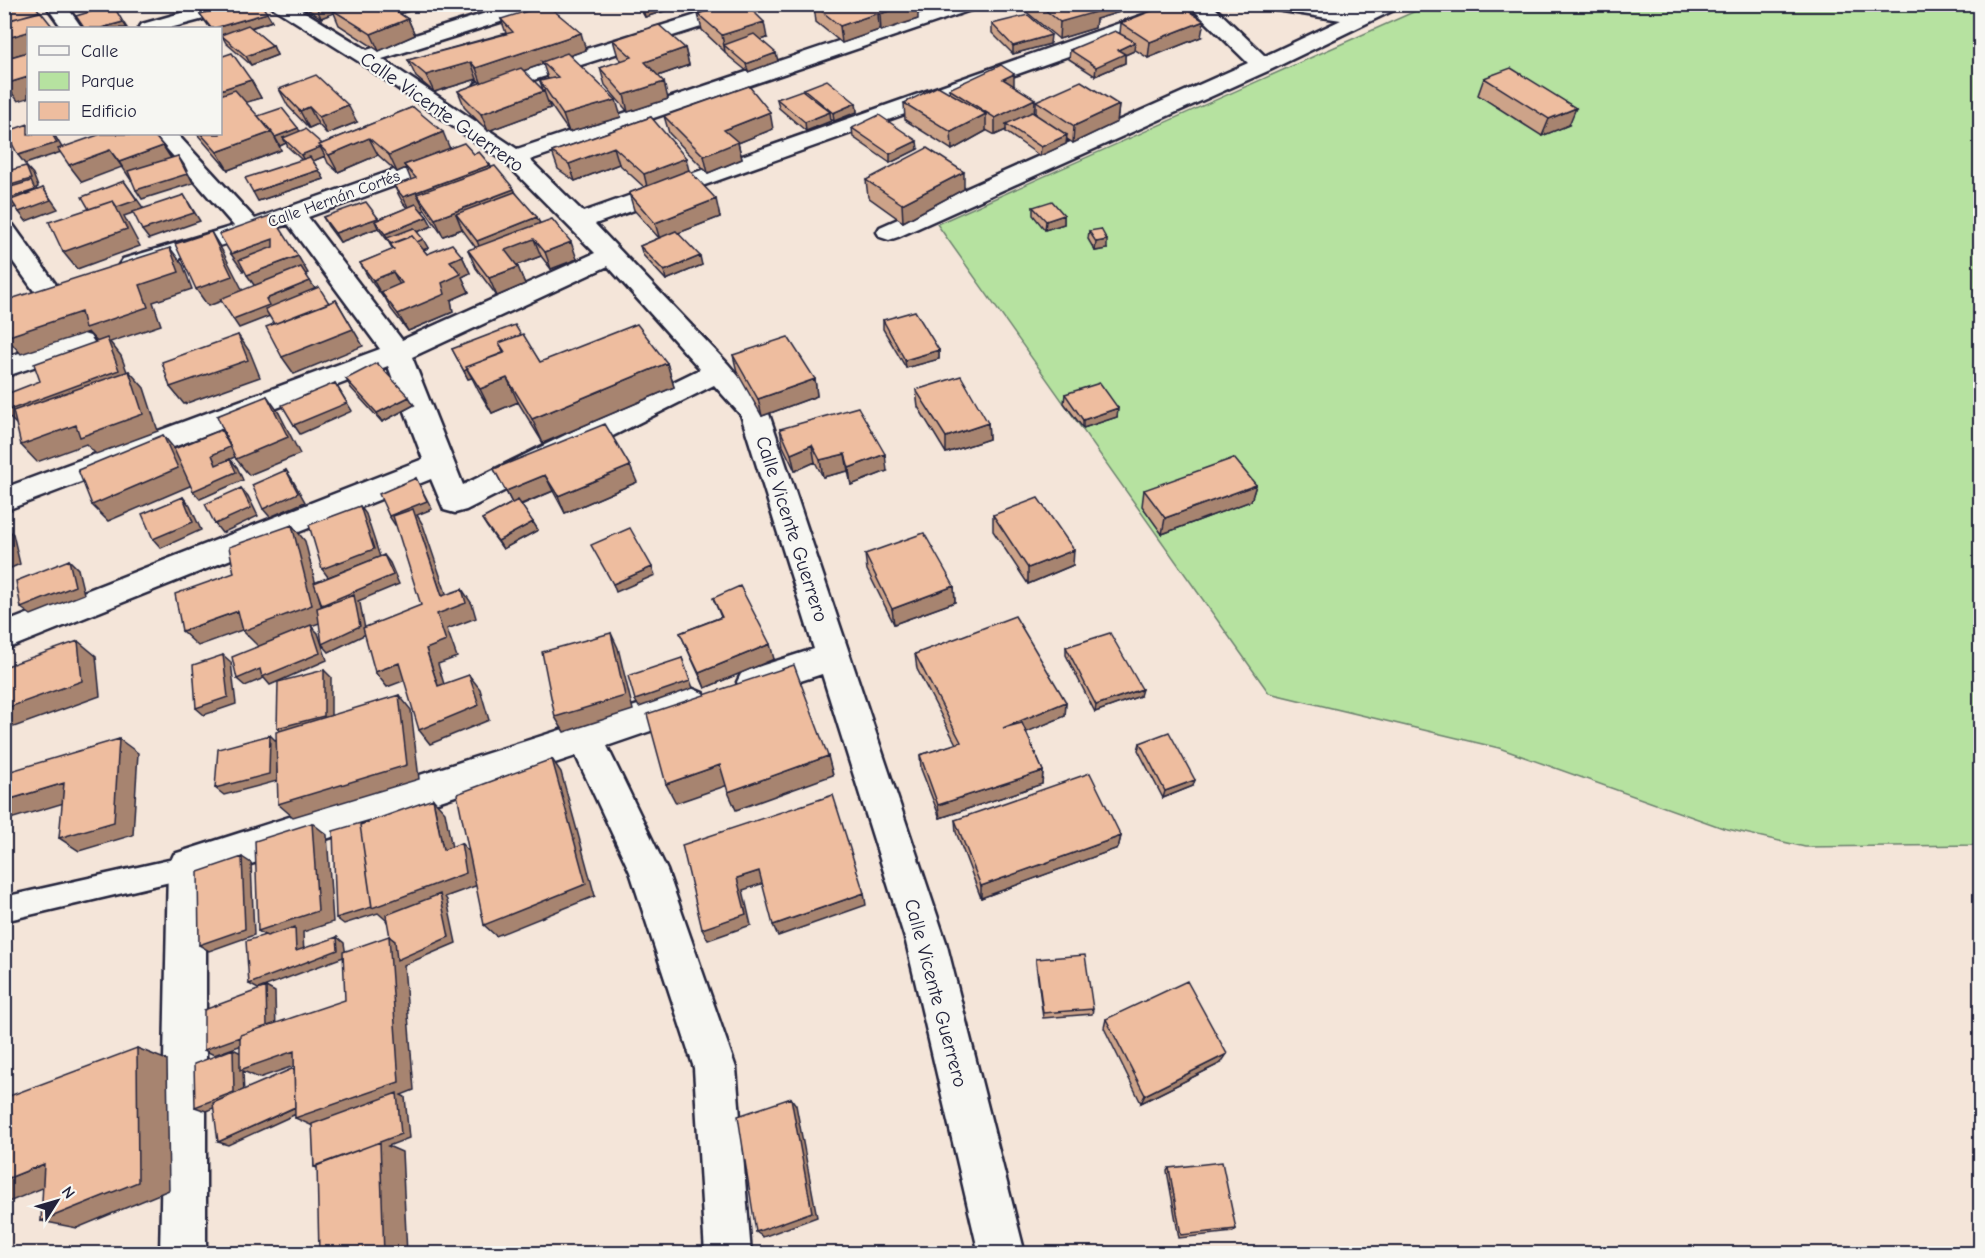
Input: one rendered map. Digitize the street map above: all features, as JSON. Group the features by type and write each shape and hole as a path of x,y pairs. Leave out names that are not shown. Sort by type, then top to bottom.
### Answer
{"street":[{"path":"55,4 71,27"},
{"path":"153,27 238,4"},
{"name":"Calle Vicente Guerrero","path":"277,4 365,57 452,98 502,151 612,255 754,411 926,942 1002,1254"},
{"path":"365,57 538,4"},
{"path":"452,98 754,4"},
{"name":"Calle Hernán Cortés","path":"115,271 970,4"},
{"path":"578,222 1197,4 1262,65"},
{"path":"1276,4 1344,14 1385,7"},
{"path":"889,232 1262,65 1385,7"},
{"path":"166,135 250,229"},
{"path":"293,214 397,353 455,502 718,371"},
{"path":"4,230 48,292"},
{"path":"4,500 397,353 612,255"},
{"path":"4,368 80,342"},
{"path":"4,637 440,464"},
{"path":"183,1254 187,867 833,657"},
{"path":"585,737 648,870 715,1068 728,1254"}],"lane":[{"path":"4,909 187,867"}],"green space":[{"path":"1429,5 1980,5 1980,845 1805,847 1723,828 1499,748 1269,693 937,224"}],"building":[{"path":"34,4 40,12 4,20 4,11"},
{"path":"236,4 261,4 267,13 218,27 210,27 200,14"},
{"path":"341,4 385,4 408,19 371,34 331,9"},
{"path":"728,4 746,4 764,22 722,35 698,14"},
{"path":"815,4 910,4 840,26"},
{"path":"1038,4 1087,4 1096,12 1060,22"},
{"path":"1087,4 1115,4 1095,10"},
{"path":"1169,4 1178,4 1204,21 1150,42 1121,23"},
{"path":"113,5 123,22 105,27 83,27 76,16"},
{"path":"547,5 581,33 476,68 471,62 426,75 408,60 513,32 501,19"},
{"path":"40,11 52,26 27,27 27,32 4,39 4,22"},
{"path":"1028,15 1051,35 1013,46 992,24"},
{"path":"248,25 273,46 246,56 222,35"},
{"path":"659,25 685,48 645,62 664,82 624,95 600,68 632,57 613,40"},
{"path":"1115,31 1135,42 1118,50 1125,54 1096,67 1070,50"},
{"path":"754,34 776,53 746,64 724,45"},
{"path":"27,52 27,77 5,84 4,59"},
{"path":"232,53 251,80 222,89 222,56"},
{"path":"567,53 616,100 563,115 540,81 558,77 542,62"},
{"path":"1001,65 1014,74 1003,79 1035,99 995,118 949,89"},
{"path":"521,68 544,91 481,114 458,91"},
{"path":"1511,68 1576,108 1549,119 1484,78"},
{"path":"316,75 348,105 319,117 309,107 300,111 279,89"},
{"path":"827,80 856,103 833,113 804,89"},
{"path":"1081,81 1119,105 1074,126 1036,101"},
{"path":"749,86 770,112 724,130 738,142 704,156 664,116"},
{"path":"938,86 986,114 951,132 904,103"},
{"path":"235,90 272,132 217,152 202,135 222,135 222,94"},
{"path":"802,90 830,112 805,122 777,99"},
{"path":"413,107 443,132 389,155 369,138 329,155 319,145"},
{"path":"282,108 298,128 275,137 258,116"},
{"path":"1032,112 1067,135 1041,147 1006,124"},
{"path":"879,115 917,141 890,154 852,128"},
{"path":"651,117 686,158 644,174 614,147 569,164 552,152"},
{"path":"27,124 27,135 53,135 57,143 18,155 6,132"},
{"path":"305,129 322,144 319,145 321,147 301,155 283,138"},
{"path":"98,135 154,135 163,146 119,162 110,150 69,165 58,149"},
{"path":"464,143 474,154 479,152 490,165 403,197 394,186 416,178 404,165"},
{"path":"927,148 964,172 902,204 866,180"},
{"path":"178,156 187,174 136,190 128,171"},
{"path":"310,157 319,170 253,192 245,178"},
{"path":"26,166 31,179 4,187 4,172"},
{"path":"495,166 514,189 435,219 417,194"},
{"path":"689,170 716,199 655,223 629,193"},
{"path":"31,181 35,190 4,200 4,189"},
{"path":"124,181 137,200 117,207 113,201 89,209 82,197"},
{"path":"43,188 51,200 19,212 11,200"},
{"path":"515,192 537,217 477,241 456,214"},
{"path":"184,195 194,213 142,230 133,212"},
{"path":"113,201 127,229 63,252 49,222"},
{"path":"1052,201 1064,215 1046,221 1033,207"},
{"path":"366,202 378,218 335,233 323,217"},
{"path":"416,204 427,217 385,234 375,221"},
{"path":"272,215 298,256 247,275 239,260 273,247 273,239 231,254 219,234"},
{"path":"552,219 571,242 545,252 534,239 505,250 518,267 489,278 468,250"},
{"path":"414,228 423,239 417,242 412,236 391,244 387,238"},
{"path":"1101,229 1107,240 1096,242 1089,231"},
{"path":"676,231 700,256 664,271 640,246"},
{"path":"211,232 232,276 196,289 175,244"},
{"path":"412,236 427,254 452,244 462,256 450,261 461,274 442,283 445,294 398,314 381,292 402,283 393,272 373,280 360,263 394,249 390,244"},
{"path":"170,248 179,272 140,285 148,307 85,328 81,312 6,337 4,301"},
{"path":"301,267 310,281 266,299 269,305 233,319 220,299"},
{"path":"319,287 329,303 274,324 265,309"},
{"path":"336,300 353,329 282,357 266,327"},
{"path":"915,311 939,350 905,360 883,320"},
{"path":"637,324 667,363 532,419 507,378 480,389 466,367 505,352 499,343 523,334 540,362"},
{"path":"515,325 521,335 499,343 504,353 466,367 468,369 464,371 452,349"},
{"path":"238,335 248,360 170,387 162,362"},
{"path":"788,337 815,379 758,399 733,355"},
{"path":"107,338 119,370 4,412 4,395 40,381 34,364"},
{"path":"377,363 409,397 377,413 346,379"},
{"path":"129,371 143,414 80,437 76,425 21,445 13,411"},
{"path":"961,376 988,423 946,437 916,390"},
{"path":"335,383 347,403 294,425 282,405"},
{"path":"1100,383 1118,408 1083,420 1065,394"},
{"path":"267,396 288,437 236,459 217,416"},
{"path":"858,407 885,454 849,468 845,454 820,460 812,445 791,454 780,429"},
{"path":"605,424 630,466 558,496 545,475 506,491 494,469"},
{"path":"221,430 230,447 212,455 216,465 230,459 236,472 193,491 174,449"},
{"path":"163,435 178,468 92,505 78,470"},
{"path":"1234,458 1256,485 1165,518 1144,490"},
{"path":"286,470 298,493 263,509 252,485"},
{"path":"416,478 427,501 389,516 379,494"},
{"path":"241,488 251,508 215,524 205,504"},
{"path":"183,497 193,522 153,539 142,514"},
{"path":"1038,498 1074,550 1028,568 993,515"},
{"path":"518,500 533,522 498,541 482,519"},
{"path":"360,506 374,549 322,569 309,525"},
{"path":"413,509 442,596 462,589 466,603 437,614 446,641 426,649 438,686 469,675 479,705 419,730 399,663 375,672 363,628 421,605 393,516"},
{"path":"292,525 312,605 243,631 238,611 182,631 175,594 234,573 229,547"},
{"path":"630,528 652,567 613,584 591,545"},
{"path":"4,529 10,556 4,559"},
{"path":"924,533 954,586 892,609 865,554"},
{"path":"384,555 393,575 322,605 314,583"},
{"path":"69,560 75,586 21,608 16,581"},
{"path":"740,586 770,644 699,673 680,633 722,617 713,598"},
{"path":"354,595 360,626 322,644 317,608"},
{"path":"1015,616 1066,702 1003,728 1022,723 1043,771 938,805 920,755 961,742 915,654"},
{"path":"311,625 320,653 262,677 260,669 237,679 232,657"},
{"path":"611,633 625,696 555,717 542,652"},
{"path":"1110,633 1142,689 1096,705 1066,647"},
{"path":"78,641 82,681 4,709 4,667"},
{"path":"223,655 228,697 196,708 193,665"},
{"path":"682,658 690,681 635,700 628,676"},
{"path":"794,665 828,756 728,792 720,765 666,784 647,714"},
{"path":"324,670 324,716 277,728 278,682"},
{"path":"399,695 407,765 278,804 276,732"},
{"path":"1169,732 1195,780 1165,791 1140,743"},
{"path":"270,735 269,774 215,788 218,749"},
{"path":"119,739 114,822 59,838 64,783 4,801 4,773"},
{"path":"552,759 586,884 484,925 457,794"},
{"path":"1090,773 1121,836 981,886 955,820"},
{"path":"833,795 864,893 773,925 759,871 737,878 746,914 702,929 682,845"},
{"path":"433,799 443,850 461,843 466,873 372,908 360,825"},
{"path":"371,820 360,825 372,907 336,918 333,831"},
{"path":"312,823 318,911 258,931 255,841"},
{"path":"242,857 245,929 199,945 198,872"},
{"path":"440,894 449,937 397,960 395,941 390,937 386,915"},
{"path":"295,927 296,951 337,937 338,950 249,984 246,941"},
{"path":"389,936 399,1082 295,1118 294,1051 240,1070 240,1035 345,1000 343,952"},
{"path":"1085,955 1093,1009 1043,1013 1036,959"},
{"path":"1187,981 1227,1054 1145,1095 1106,1019"},
{"path":"266,987 267,1026 204,1050 204,1010"},
{"path":"137,1048 138,1182 41,1221 44,1164 4,1180 4,1098"},
{"path":"233,1049 234,1092 195,1107 194,1064"},
{"path":"294,1068 295,1107 218,1142 213,1103"},
{"path":"397,1093 401,1134 314,1167 312,1124"},
{"path":"791,1098 812,1212 756,1232 738,1116"},
{"path":"380,1142 384,1254 319,1254 317,1165"},
{"path":"1222,1162 1236,1229 1181,1235 1169,1168"}]}
